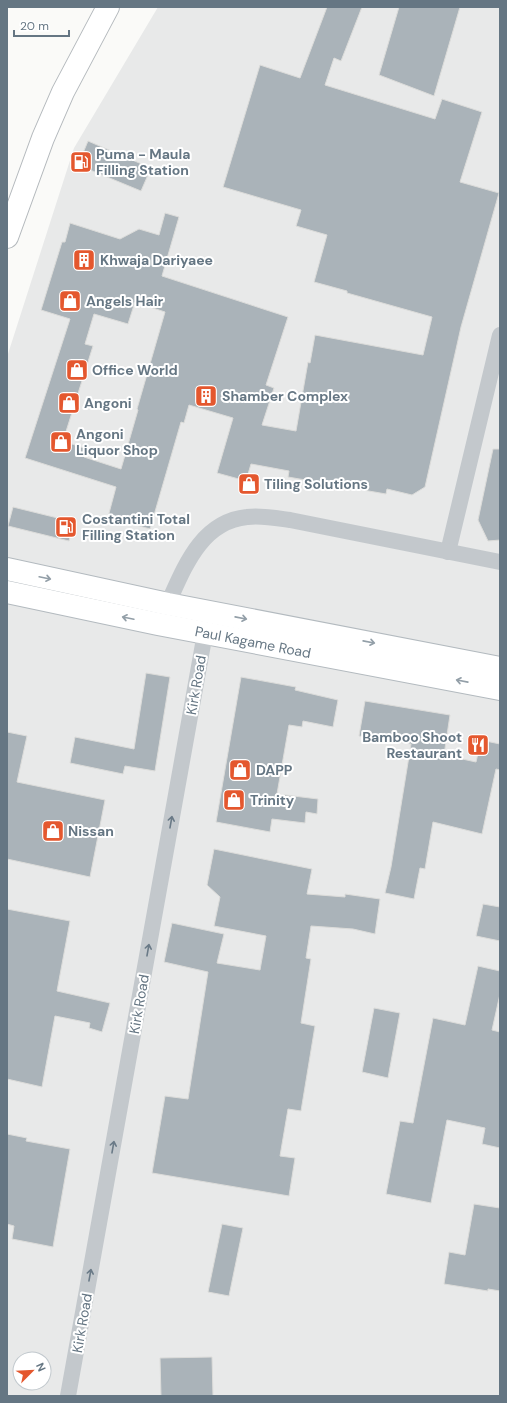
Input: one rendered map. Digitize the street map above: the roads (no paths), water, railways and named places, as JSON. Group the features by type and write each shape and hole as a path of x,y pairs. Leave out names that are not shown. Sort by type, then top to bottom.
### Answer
{"main road":[{"path":"7,237 43,138 63,92 108,7"},
{"path":"7,569 168,604 207,622 500,668"},
{"name":"Paul Kagame Road","path":"7,592 158,624 207,622 500,689"}],"street":[{"path":"448,552 500,335"},
{"path":"158,624 193,551 206,535 219,526 232,520 247,517 268,517 290,520 500,562"},
{"name":"Kirk Road","path":"68,1396 207,622"}],"place":[{"name":"Puma - Maula Filling Station","path":"81,162"},
{"name":"Khwaja Dariyaee","path":"84,260"},
{"name":"Angels Hair","path":"70,301"},
{"name":"Office World","path":"77,370"},
{"name":"Shamber Complex","path":"206,396"},
{"name":"Angoni","path":"69,403"},
{"name":"Angoni Liquor Shop","path":"61,442"},
{"name":"Tiling Solutions","path":"249,484"},
{"name":"Costantini Total Filling Station","path":"66,527"},
{"name":"Bamboo Shoot Restaurant","path":"478,745"},
{"name":"DAPP","path":"240,770"},
{"name":"Trinity","path":"234,800"},
{"name":"Nissan","path":"53,831"}]}
